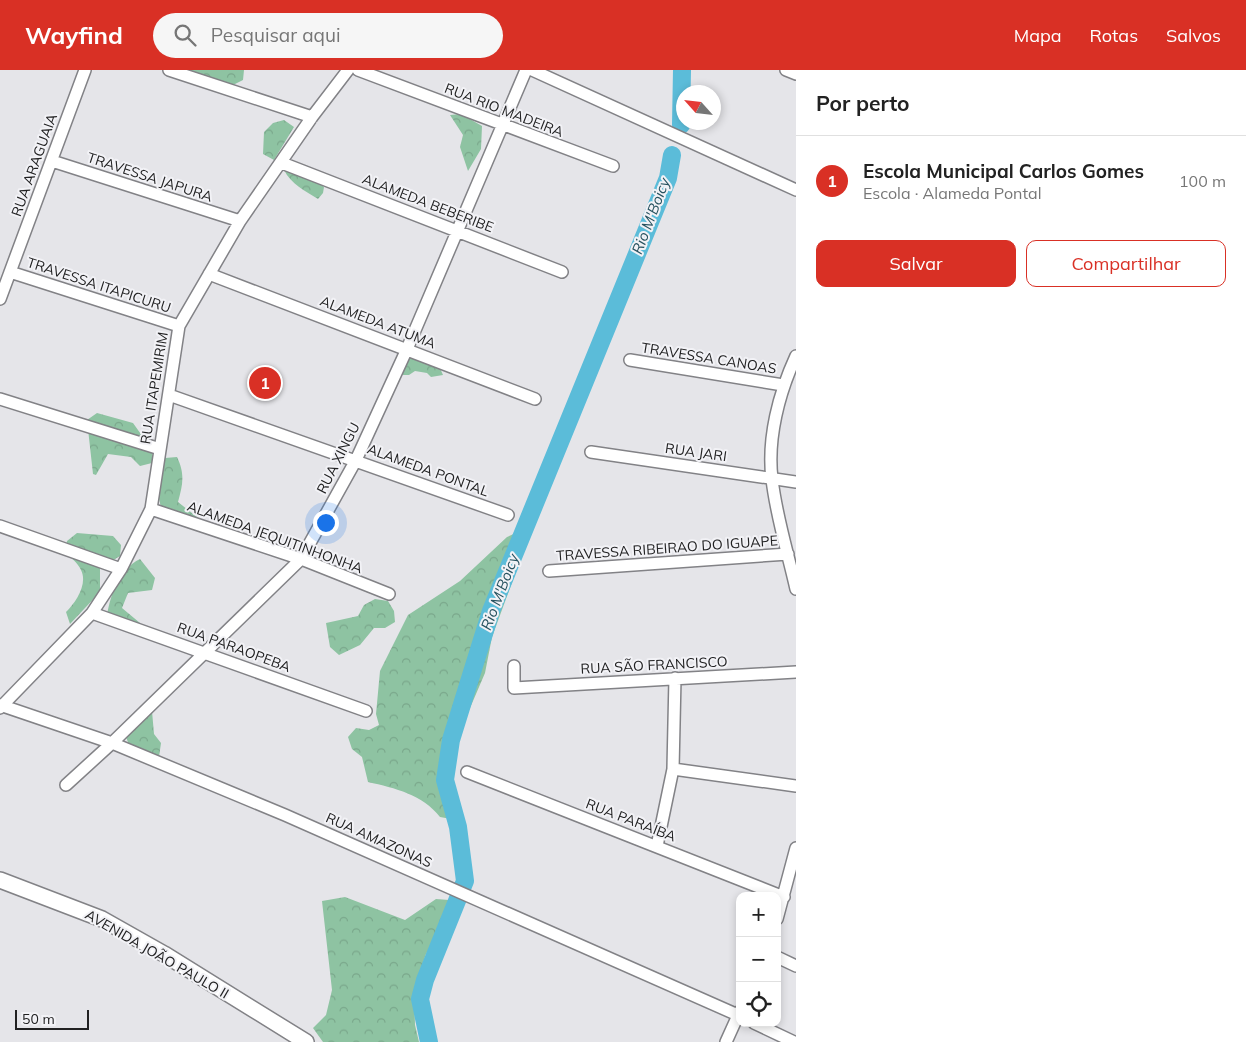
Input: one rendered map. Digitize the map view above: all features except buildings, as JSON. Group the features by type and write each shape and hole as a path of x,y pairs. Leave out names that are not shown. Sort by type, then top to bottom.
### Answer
{"main road":[{"name":"AVENIDA JOÃO PAULO II","path":"0,880 102,919 164,954 306,1042"}],"street":[{"name":"RUA ARAGUAIA","path":"0,299 85,70"},
{"path":"169,70 312,116"},
{"name":"RUA ITAPEMIRIM","path":"1,706 92,613 121,569 150,509 179,326 240,221 282,163 312,116 348,70"},
{"name":"RUA RIO MADEIRA","path":"358,70 612,166"},
{"name":"RUA XINGU","path":"66,785 112,744 301,559 356,460 458,230 526,70"},
{"path":"532,70 796,190"},
{"path":"786,70 796,74"},
{"name":"TRAVESSA JAPURA","path":"52,161 240,221"},
{"name":"ALAMEDA BEBERIBE","path":"282,163 562,272"},
{"name":"TRAVESSA ITAPICURU","path":"10,272 179,326"},
{"name":"ALAMEDA ATUMA","path":"209,274 535,399"},
{"name":"TRAVESSA CANOAS","path":"630,360 783,385"},
{"path":"795,361 783,385 772,434 772,479 796,589"},
{"name":"ALAMEDA PONTAL","path":"169,395 508,515"},
{"path":"0,399 160,450"},
{"name":"RUA JARI","path":"591,452 796,482"},
{"name":"ALAMEDA JEQUITINHONHA","path":"150,509 301,559 389,594"},
{"path":"0,526 121,569"},
{"name":"TRAVESSA RIBEIRAO DO IGUAPE","path":"549,572 788,554"},
{"name":"RUA PARAOPEBA","path":"92,613 206,652 366,711"},
{"name":"RUA SÃO FRANCISCO","path":"514,666 514,688 796,672"},
{"path":"657,846 673,768 675,678"},
{"name":"RUA AMAZONAS","path":"1,706 112,744 285,815 736,1013"},
{"path":"673,768 796,786"},
{"name":"RUA PARAÍBA","path":"467,772 784,897"},
{"path":"781,906 796,848"},
{"path":"781,959 796,966"},
{"path":"726,1042 736,1020"},
{"path":"762,1027 794,1042"}],"green space":[{"path":"176,70 244,70 243,80 233,85 185,79"},
{"path":"461,114 482,126 481,149 468,171 460,147 463,135 450,115"},
{"path":"284,120 294,127 274,160 263,154 264,132 273,123"},
{"path":"284,170 295,171 310,177 324,187 323,193 318,199 294,183"},
{"path":"412,357 439,366 443,375 431,377 427,373 415,371 409,375 403,375 401,370 403,361"},
{"path":"97,413 133,423 153,451 152,463 140,466 131,457 108,454 96,475 93,474 87,420"},
{"path":"177,457 182,479 178,502 207,525 163,516 158,494 165,458"},
{"path":"518,532 528,539 492,637 485,673 452,750 450,773 457,796 451,819 440,817 433,809 417,798 398,790 368,782 362,757 352,749 348,737 356,728 369,730 379,725 376,714 380,671 408,615 460,581 507,537"},
{"path":"77,533 113,536 121,545 120,556 100,568 100,592 70,624 66,612 80,592 83,575 78,565 65,552 67,541"},
{"path":"140,559 155,578 152,590 128,593 122,608 140,623 128,626 107,615 111,598 121,575"},
{"path":"375,599 388,601 394,611 395,622 385,628 374,628 360,645 339,655 330,647 326,623 358,616 364,605"},
{"path":"152,711 154,734 161,743 159,757 129,745 126,737 131,728"},
{"path":"345,897 405,920 436,899 449,900 445,923 426,954 414,989 415,1025 419,1042 323,1042 313,1028 326,1015 332,990 322,901"}],"waterway":[{"name":"Rio M'Boicy","path":"682,70 682,85"},
{"name":"Rio M'Boicy","path":"429,1042 420,999 425,980 465,881 458,827 445,780 451,740 491,611 668,178 672,155"}],"place":[{"name":"Escola Municipal Carlos Gomes","path":"265,383"}]}
